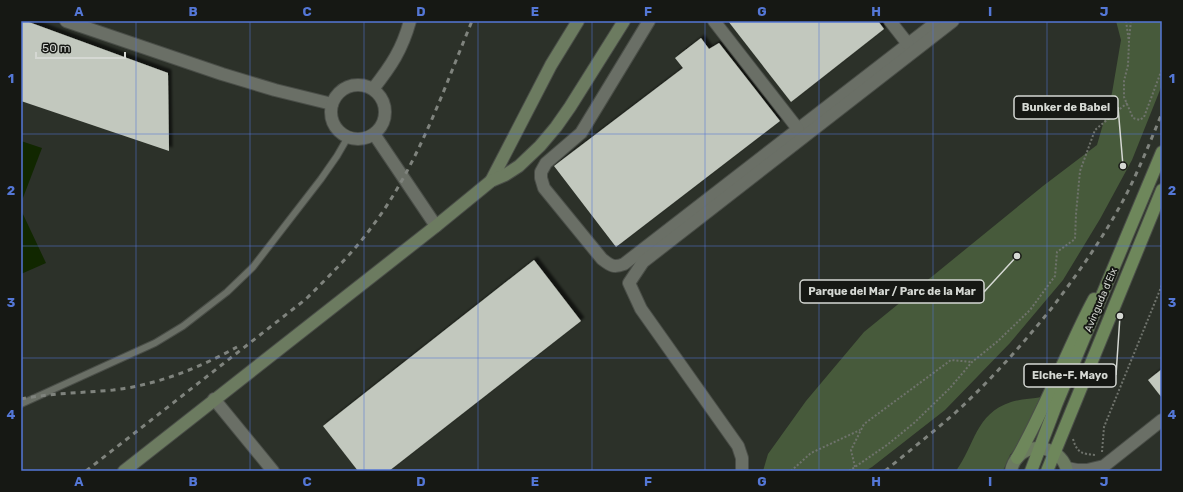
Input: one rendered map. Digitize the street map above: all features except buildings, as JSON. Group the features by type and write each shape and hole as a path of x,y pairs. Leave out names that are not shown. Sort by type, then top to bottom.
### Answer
{"main road":[{"name":"Avinguda d'Elx","path":"1031,471 1056,405 1121,253 1162,152"},
{"name":"Avinguda d'Elx","path":"1047,471 1162,190"},
{"path":"1017,458 1047,400 1086,314 1121,253"}],"street":[{"path":"66,21 222,74 275,90 332,104"},
{"path":"373,89 397,56 405,38 410,21"},
{"path":"492,181 551,65 578,21"},
{"path":"124,471 492,181 519,166 540,146 570,107 624,21"},
{"path":"649,21 581,132 546,164 541,172 544,188 602,259 610,266 624,264 938,21"},
{"path":"714,21 798,129"},
{"path":"890,21 908,44"},
{"path":"742,471 742,458 738,446 641,309 629,283 643,262 953,21"},
{"path":"357,85 373,89 384,103 384,120 380,127 374,134 366,138 357,139 348,137 341,133 332,120 332,104 336,97 349,87 357,85"},
{"path":"374,134 436,226"},
{"path":"214,399 272,471"},
{"path":"1011,471 1017,458 1028,450 1040,448 1055,452 1062,458 1068,470 1087,470 1162,420"}],"lane":[{"path":"21,404 156,343 184,326 227,292 258,261 321,179 348,137"}],"path":[{"path":"1126,21 1129,42"},
{"path":"1131,21 1128,65 1124,81 1124,97 1133,118 1140,120 1144,117 1162,69"},
{"path":"849,471 887,445 914,423 950,388 972,362 998,341 1030,310 1055,276 1057,252 1075,239 1080,171 1095,130 1127,103"},
{"path":"1072,438 1076,448 1101,462 1104,427 1162,285"},
{"path":"855,467 851,450 864,424 951,360 972,362"},
{"path":"791,471 810,454 861,430"}],"shaded area":[{"path":"1116,21 1162,21 1162,85 1132,160 1100,219 1063,280 1010,343 945,410 872,467 865,471 763,471 768,454 806,401 864,332 1043,186 1097,145 1112,93 1121,40"},
{"path":"21,141 42,148 21,203"},
{"path":"21,210 46,263 21,274"},
{"path":"1042,397 1021,442 1010,455 1003,471 956,471 977,431 990,414 999,407 1011,402"}],"railway":[{"path":"86,471 306,299 356,247 388,204 416,154 440,101 472,21"},
{"path":"885,471 968,401 1005,363 1051,309 1092,252 1119,208 1150,143 1162,113"},
{"path":"21,399 56,394 113,390 146,384 193,369 237,347"}],"place":[{"name":"Bunker de Babel","path":"1123,166"},
{"name":"Parque del Mar / Parc de la Mar","path":"1017,256"},
{"name":"Elche-F. Mayo","path":"1120,316"}]}
